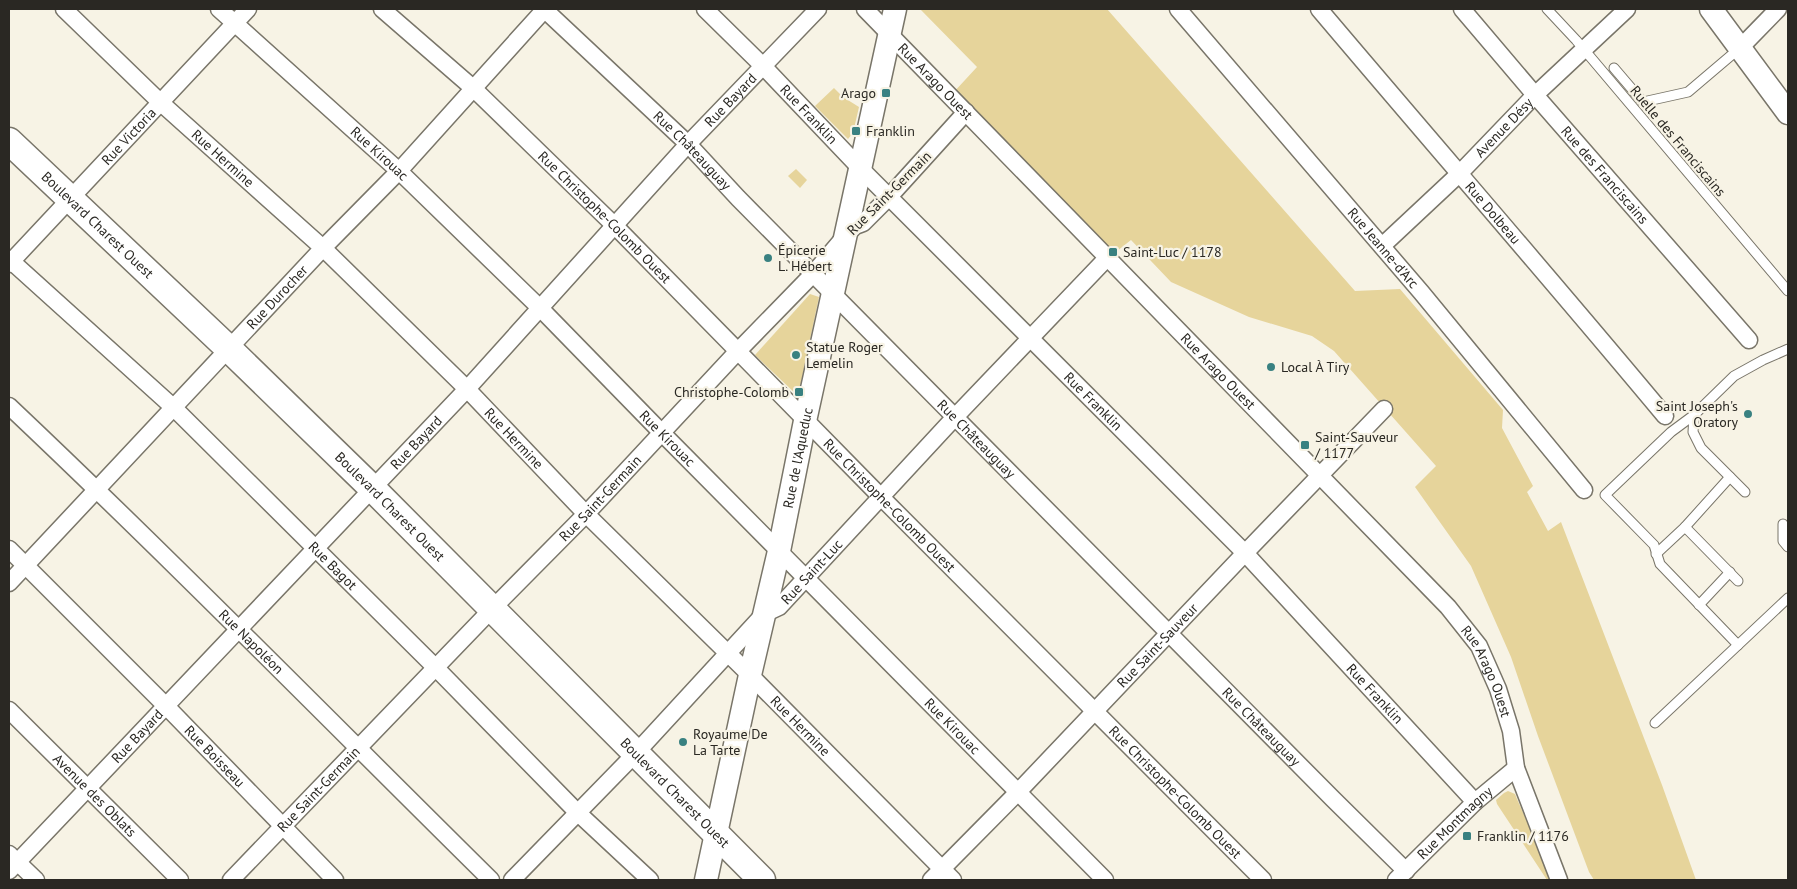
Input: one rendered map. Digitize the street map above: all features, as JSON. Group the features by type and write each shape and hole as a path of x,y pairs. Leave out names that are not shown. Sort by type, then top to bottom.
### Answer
{"main road":[{"name":"Boulevard Charest Ouest","path":"9,141 229,349 372,488 762,880"}],"street":[{"name":"Rue Hermine","path":"64,9 160,102 323,248 467,389 586,514 750,674 942,877"},
{"name":"Rue Kirouac","path":"219,9 399,171 539,307 1105,880"},
{"name":"Rue Victoria","path":"10,262 248,9"},
{"name":"Rue Christophe-Colomb Ouest","path":"382,9 473,88 615,226 805,421 1263,880"},
{"name":"Rue Durocher","path":"9,583 323,248 399,171 545,9"},
{"name":"Rue Châteauguay","path":"545,9 688,144 738,198 1170,634 1401,876"},
{"name":"Rue Franklin","path":"705,9 764,67 860,168 1245,553 1475,802"},
{"name":"Rue Bayard","path":"12,862 88,788 467,389 688,144 818,9"},
{"name":"Rue Arago Ouest","path":"865,9 1448,607 1479,646 1498,689 1510,731 1516,768 1559,880"},
{"name":"Rue de l'Aqueduc","path":"706,880 750,674 779,551 805,421 895,9"},
{"name":"Rue Jeanne-d'Arc","path":"1178,9 1382,246 1584,490"},
{"name":"Rue Dolbeau","path":"1319,9 1665,416"},
{"name":"Rue des Franciscains","path":"1462,9 1749,340"},
{"name":"Avenue Désy","path":"1382,246 1459,174 1535,95 1627,9"},
{"path":"1711,9 1788,113"},
{"path":"1741,47 1778,9"},
{"name":"Rue Saint-Germain","path":"231,880 283,828 492,608 586,514 661,432 813,274 847,234 855,226 863,223 889,197 966,112"},
{"name":"Rue Saint-Luc","path":"512,880 636,754 764,614 779,607 955,417 1107,258"},
{"name":"Rue Bagot","path":"10,262 174,407 436,668 577,812 650,880"},
{"name":"Rue Napoléon","path":"9,406 239,628 491,880"},
{"name":"Rue Saint-Sauveur","path":"942,877 1018,792 1384,409"},
{"name":"Rue Boisseau","path":"9,549 166,706 335,880"},
{"name":"Avenue des Oblats","path":"9,710 180,880"},
{"name":"Rue Montmagny","path":"1401,876 1475,802 1516,768"},
{"path":"12,862 36,880"}],"lane":[{"name":"Ruelle des Franciscains","path":"1547,9 1788,291"},
{"path":"1614,68 1643,102 1688,92 1741,47"},
{"path":"1738,645 1660,564 1654,545 1605,495 1671,432 1694,415 1734,376 1788,349"},
{"path":"1694,415 1692,432 1701,448 1745,492"},
{"path":"1656,554 1685,528 1730,477"},
{"path":"1783,524 1783,541 1788,547"},
{"path":"1685,528 1738,581"},
{"path":"1699,605 1730,572"},
{"path":"1655,723 1788,598"}],"shaded area":[{"path":"920,9 1107,9 1355,291 1400,289 1503,410 1502,428 1533,486 1527,492 1548,531 1561,522 1662,785 1696,880 1594,880 1589,872 1538,736 1511,657 1471,566 1415,487 1436,466 1334,351 1312,336 1249,317 1171,282 1131,240 1112,255 953,93 977,67"},
{"path":"834,88 843,97 859,107 853,133 848,139 815,106"},
{"path":"796,169 807,180 800,188 788,176"},
{"path":"810,294 819,297 798,396 755,355"},
{"path":"1508,791 1515,794 1553,880 1547,880 1497,804 1496,800"}],"place":[{"name":"Arago","path":"886,93"},
{"name":"Franklin","path":"856,131"},
{"name":"Saint-Luc / 1178","path":"1113,252"},
{"name":"Épicerie L. Hébert","path":"768,258"},
{"name":"Statue Roger Lemelin","path":"796,355"},
{"name":"Local À Tiry","path":"1271,367"},
{"name":"Christophe-Colomb","path":"799,392"},
{"name":"Saint Joseph's Oratory","path":"1748,414"},
{"name":"Saint-Sauveur / 1177","path":"1305,445"},
{"name":"Royaume De La Tarte","path":"683,742"},
{"name":"Franklin / 1176","path":"1467,836"}]}
